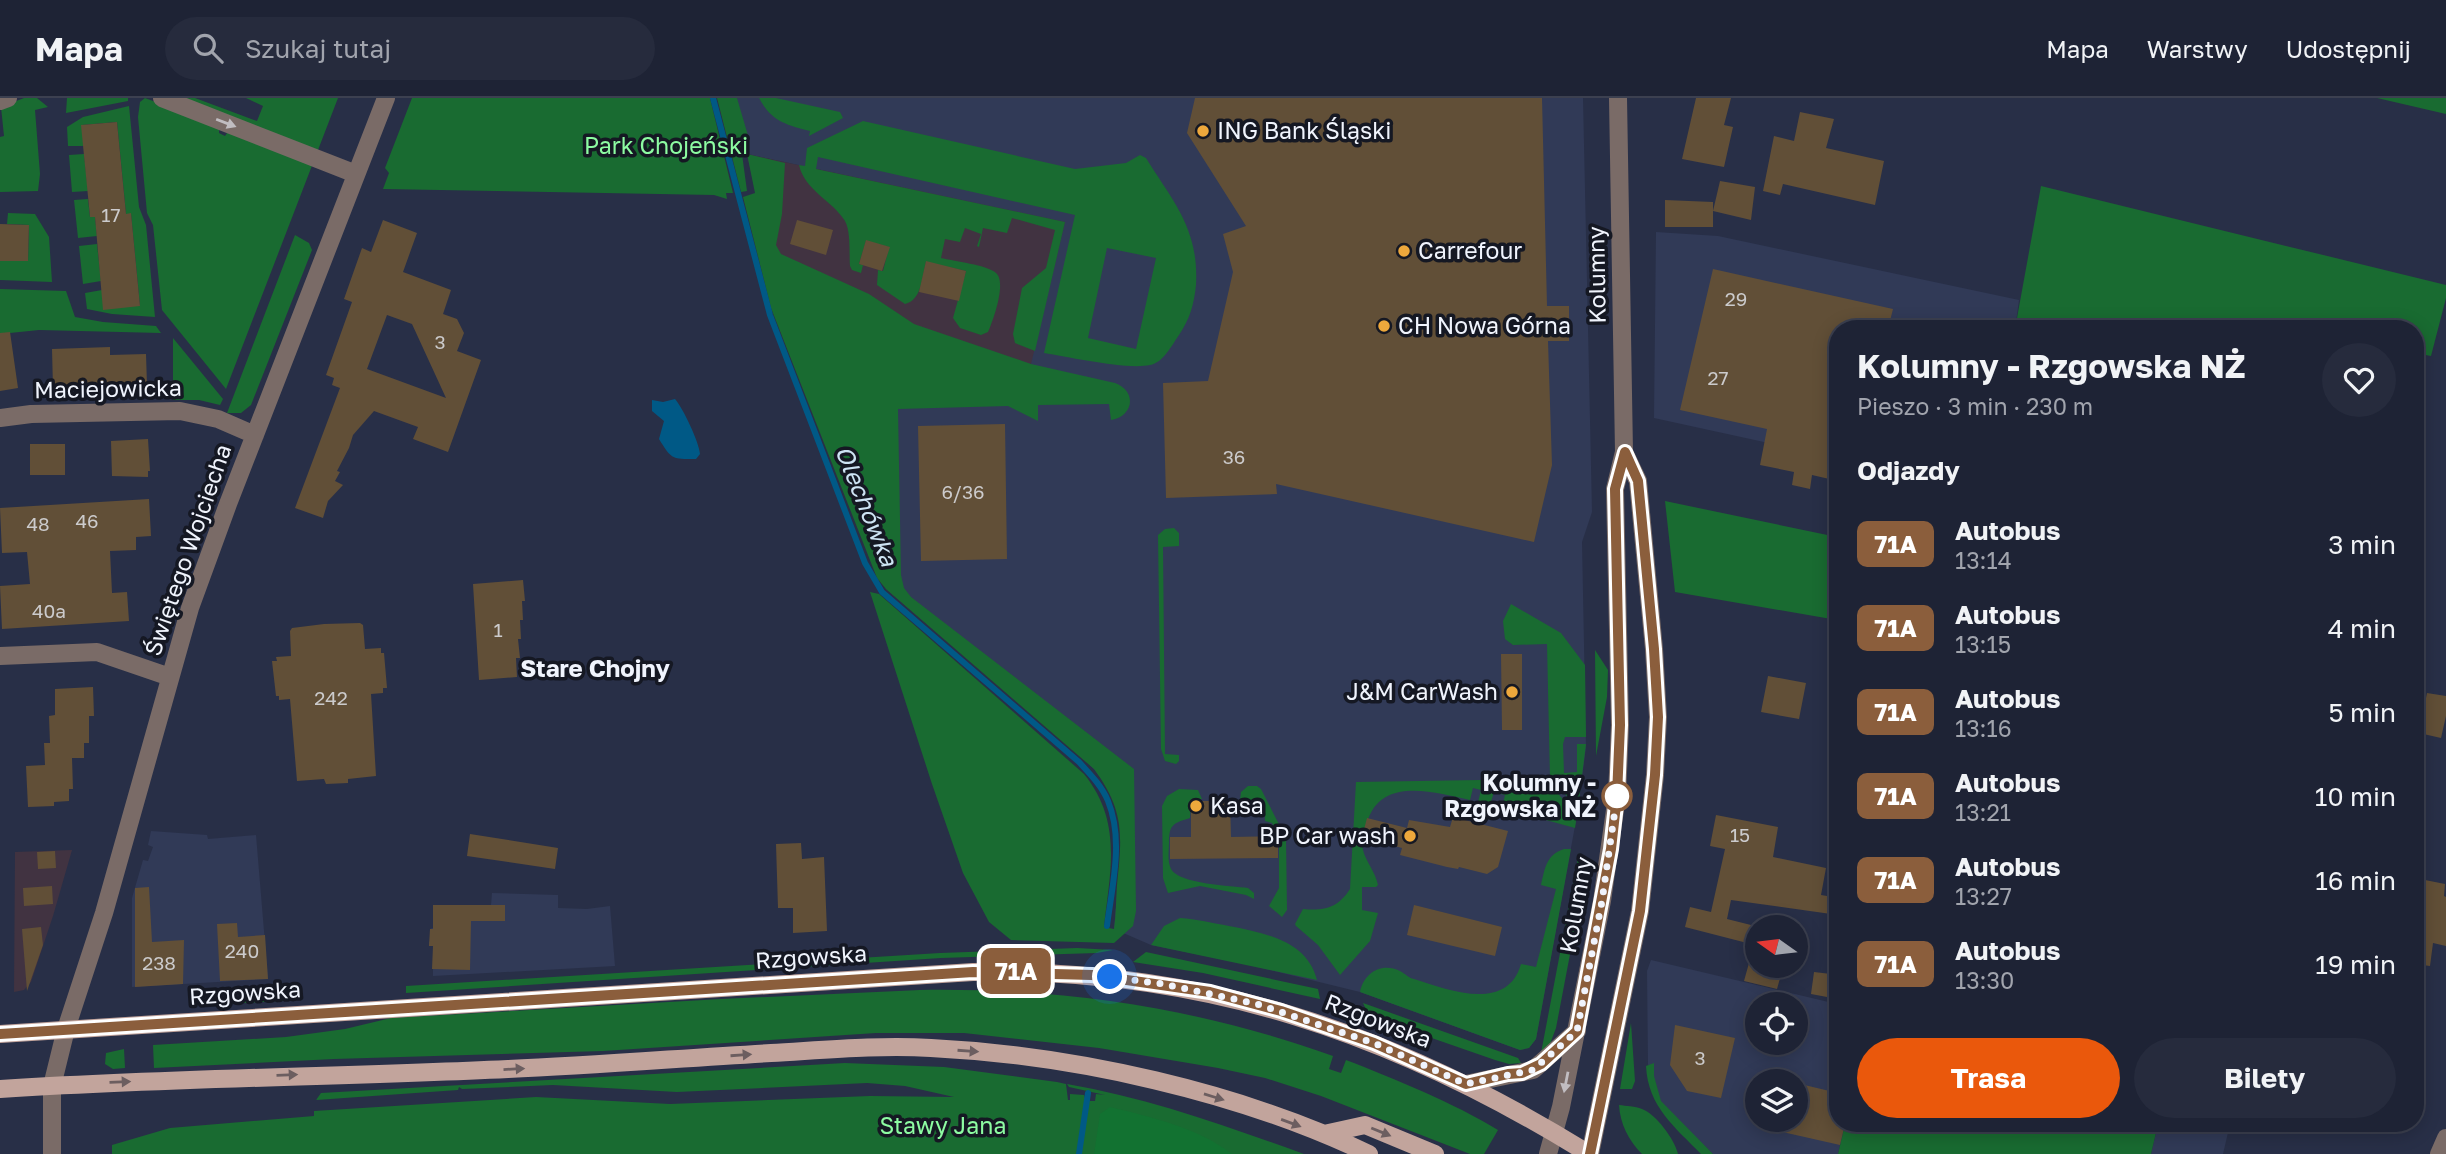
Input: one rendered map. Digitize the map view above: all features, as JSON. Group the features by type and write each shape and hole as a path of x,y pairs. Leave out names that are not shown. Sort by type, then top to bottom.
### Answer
{"main road":[{"name":"Rzgowska","path":"0,1034 973,972 1012,971 1129,979 1198,990 1257,1004 1374,1043 1466,1084 1590,1154"},
{"path":"0,1089 218,1077 508,1069 855,1048 931,1048 1031,1058 1122,1074 1210,1096 1324,1134 1368,1154"},
{"path":"1324,1134 1365,1125 1435,1154"}],"street":[{"path":"0,101 8,98"},
{"path":"162,98 356,174"},
{"name":"Świętego Wojciecha","path":"52,1154 52,1086 66,1029 104,913 170,677 204,570 386,98"},
{"name":"Kolumny","path":"1548,1154 1577,1031 1602,901 1617,796 1620,725 1615,489 1625,452 1618,98"},
{"name":"Maciejowicka","path":"0,418 31,414 180,411 218,419 255,435"},
{"name":"Kolumny","path":"1590,1154 1640,911 1655,775 1658,717 1638,481 1625,452"},
{"path":"0,656 97,652 170,677"},
{"path":"1466,1084 1533,1070 1577,1031"},
{"path":"2439,1154 2446,1138"}],"shaded area":[{"path":"731,98 1583,98 1592,512 1582,542 1586,747 1577,815 1536,1039 1529,1048 1520,1050 1360,992 1250,965 1151,945 1114,929 1122,839 1117,806 1108,788 1094,769 1064,741 886,589 781,307 1065,223 747,154"},
{"path":"747,154 1065,222 1031,364 781,307"},
{"path":"1656,232 1718,236 2019,300 2016,320 1829,320 1829,456 1654,418"},
{"path":"675,399 697,442 700,454 696,459 673,457 659,439 664,421 652,411 652,400 663,402"},
{"path":"151,831 207,835 208,839 256,835 268,979 132,987 132,898 143,860 148,861 153,847 148,845"},
{"path":"72,850 31,982 24,990 14,992 15,852"},
{"path":"492,893 558,895 558,908 587,909 610,906 615,966 433,976 433,946 429,946 429,942 433,940 430,929 491,905"},
{"path":"1651,960 1786,992 1745,992 1745,1055 1808,1055 1808,997 1829,1002 1829,1132 1843,1132 1838,1154 1713,1154 1656,1100 1648,1064 1647,971"},
{"path":"2156,1132 2228,1132 2223,1154 2151,1154"}],"green space":[{"path":"24,98 37,98 48,107 35,110 40,174 38,191 0,192 0,137 4,136 1,107"},
{"path":"67,98 128,98 128,101 66,113"},
{"path":"145,98 219,126 219,133 225,136 229,130 313,163 226,389 162,310 153,225 147,213 138,117 140,102"},
{"path":"180,98 195,98 257,121 263,106 246,98 338,98 318,150"},
{"name":"Park Chojeński","path":"412,98 710,98 733,193 726,193 727,199 714,195 383,189 389,173 385,168"},
{"path":"717,98 737,98 749,139 742,154 747,191 741,192"},
{"path":"759,98 776,98 840,112 843,118 809,136 810,131 786,124 774,117"},
{"path":"2377,98 2446,98 2446,114"},
{"path":"129,106 139,207 146,225 155,317 87,309 85,293 102,290 140,306 131,214 126,214 117,122 82,125 84,146 68,146 67,127 83,117"},
{"path":"863,121 1075,169 1126,163 1140,155 1146,158 1175,203 1189,232 1196,265 1196,285 1193,305 1186,323 1167,353 1155,364 1113,364 1044,353 1075,215 818,157 816,169 1065,222 1035,351 1015,343 1013,334 1022,288 1046,268 1055,230 1012,218 1007,233 983,228 979,247 977,246 981,234 965,228 960,242 945,239 941,258 992,270 999,278 998,302 988,332 981,335 960,328 953,318 966,271 926,262 918,293 911,302 905,304 877,285 878,270 883,271 889,247 866,241 859,264 863,265 861,273 852,270 845,221 802,174 799,165 805,166 807,148","holes":["1107,248 1156,258 1136,349 1088,338"]},
{"path":"84,154 88,191 72,192 69,155"},
{"path":"747,154 785,163 782,214 776,245 781,254 869,294 914,324 1031,364 1115,383 1127,392 1130,403 1128,409 1119,418 1111,420 1109,404 1038,405 1038,421 1008,406 898,409 901,575 904,588 911,597 1134,769 1136,911 1133,926 1114,943 1011,940 989,922 963,873 870,592 879,594 1084,774 1096,792 1109,829 1111,867 1104,927 1114,929 1120,852 1116,811 1094,769 886,589 877,578 771,308 743,197 755,193"},
{"path":"2041,186 2446,285 2446,298 2431,356 2424,355 2424,320 2017,320"},
{"path":"88,199 90,217 95,217 97,236 78,238 74,200"},
{"path":"8,213 35,214 49,237 52,282 0,280 0,261 28,261 29,225 7,224"},
{"path":"295,235 309,243 312,250 251,405 241,413 227,413"},
{"path":"97,244 101,281 83,284 79,246"},
{"path":"0,289 66,291 75,317 156,326 161,333 39,330 0,334"},
{"path":"173,338 223,399 220,405 199,400 173,400"},
{"path":"1665,501 1829,535 1829,619 1675,592"},
{"path":"1174,528 1179,533 1179,546 1163,547 1165,754 1179,755 1176,764 1165,761 1161,749 1158,535 1165,529"},
{"path":"1511,604 1561,633 1585,665 1586,737 1565,737 1563,744 1564,773 1577,772 1577,744 1586,744 1578,808 1550,778 1547,644 1513,645 1505,639 1503,621"},
{"path":"1595,650 1608,670 1607,697 1596,756"},
{"path":"1545,779 1577,815 1575,828 1502,808 1505,795 1494,792 1490,805 1478,802 1481,790 1473,788 1470,800 1425,791 1396,793 1384,798 1374,808 1366,826 1362,847 1378,885 1362,887 1362,910 1378,913 1370,941 1340,975 1318,945 1296,926 1303,909 1330,907 1341,900 1350,889 1356,782"},
{"path":"1248,786 1261,789 1286,838 1287,910 1282,917 1269,906 1279,888 1279,835 1272,823 1265,821 1264,800 1240,800 1241,792"},
{"path":"1179,789 1198,790 1202,799 1191,799 1190,818 1171,828 1168,856 1171,869 1184,878 1195,881 1248,888 1254,893 1254,899 1200,886 1168,893 1163,878 1162,806 1167,796"},
{"path":"1564,849 1571,849 1536,1039 1529,1048 1520,1050 1360,992 1369,975 1386,968 1400,971 1410,978 1428,984 1475,994 1503,989 1514,979 1521,964 1536,967 1556,889 1541,885 1547,863 1553,855"},
{"path":"1579,853 1585,865 1583,886 1556,1028 1550,1044 1541,1053"},
{"path":"1180,918 1242,929 1282,941 1304,956 1312,966 1317,980 1151,945 1164,926"},
{"path":"1077,948 1113,950 1097,953 941,958 406,993 406,986 940,953"},
{"path":"1146,952 1318,989 1320,999 1203,973 1133,962"},
{"path":"920,990 974,990 1078,997 1180,1013 1231,1025 1333,1056 1329,1069 1341,1073 1346,1060 1365,1067 1443,1101 1498,1130 1484,1154 1470,1154 1321,1096 1265,1078 1099,1048 964,1033 876,1033 603,1051 334,1059 154,1068 153,1045 286,1037 345,1029 391,1018"},
{"path":"295,994 296,1000 208,1005 208,999"},
{"path":"1363,1003 1518,1058 1521,1063 1509,1064 1495,1060 1377,1019 1368,1014"},
{"path":"1631,1023 1635,1081 1632,1089 1620,1089"},
{"path":"124,1049 125,1068 113,1069 105,1064 106,1053"},
{"name":"Stawy Jana","path":"845,1063 944,1067 1057,1082 1066,1084 1068,1100 1070,1094 1084,1095 1086,1101 1095,1101 1096,1094 1105,1095 1069,1087 1067,1084 1098,1090 1187,1114 1304,1154 112,1154 112,1145 170,1128 314,1116 314,1111 536,1097 670,1104 870,1096 954,1097 905,1086 867,1083 677,1092 553,1085 459,1087 458,1090 316,1100 321,1093"},
{"path":"1654,1063 1654,1076 1661,1101 1713,1154 1701,1154 1657,1105 1646,1066"},
{"path":"1619,1105 1639,1108 1653,1116 1669,1135 1678,1154 1642,1154 1626,1132"},
{"path":"1110,1107 1189,1130 1232,1154 1094,1154 1100,1114"},
{"path":"1843,1132 2156,1132 2151,1154 1838,1154"}],"building":[{"name":"CH Nowa Górna","path":"1195,98 1542,98 1547,306 1569,306 1569,341 1548,341 1552,465 1534,542 1276,484 1277,494 1166,498 1163,383 1208,381 1233,272 1223,234 1246,226 1187,133"},
{"path":"1696,98 1731,98 1724,125 1733,127 1724,167 1682,159"},
{"path":"1800,112 1834,119 1826,148 1884,161 1875,205 1783,184 1780,195 1763,191 1774,136 1794,141"},
{"path":"117,122 126,214 131,213 140,306 103,310 95,217 90,217 81,125"},
{"path":"1720,181 1755,187 1751,220 1713,211"},
{"path":"1665,200 1713,202 1713,227 1665,227"},
{"path":"383,220 417,233 403,272 451,290 443,314 457,319 464,333 457,351 481,360 448,452 413,439 418,427 374,411 353,435 335,481 343,485 328,501 323,518 295,508 340,388 332,385 334,378 326,375 352,302 344,299 362,248 371,252","holes":["387,315 412,324 446,398 367,369"]},
{"path":"797,220 833,230 826,255 790,244"},
{"path":"0,224 29,225 28,261 0,261"},
{"path":"866,240 890,247 882,271 859,264"},
{"path":"926,261 966,271 959,301 919,292"},
{"path":"1713,269 1893,309 1890,320 1829,320 1829,479 1812,475 1810,489 1792,485 1794,472 1760,465 1767,429 1680,410"},
{"path":"10,332 18,388 0,391 0,333"},
{"path":"110,347 110,355 146,354 147,385 53,388 52,349"},
{"path":"1005,424 1007,559 921,561 918,426"},
{"path":"148,439 148,477 112,476 111,441"},
{"path":"30,444 65,444 65,475 30,475"},
{"path":"149,499 151,536 136,537 136,550 110,551 112,593 127,592 129,621 2,629 0,586 30,584 27,552 2,553 0,508"},
{"path":"523,580 525,601 522,601 523,620 520,620 521,639 518,639 520,658 516,658 517,677 479,680 473,584"},
{"path":"360,623 363,625 365,649 381,648 381,653 384,653 387,688 383,688 383,693 371,694 376,776 348,779 348,783 326,784 324,779 297,781 290,699 279,700 279,696 276,696 272,661 277,661 276,657 291,656 292,628"},
{"name":"J&M CarWash","path":"1501,654 1522,654 1522,730 1502,730"},
{"path":"1768,676 1806,683 1799,719 1761,712"},
{"path":"93,687 94,716 89,716 89,743 84,743 84,758 72,758 73,789 69,789 69,801 54,802 54,806 28,807 26,766 45,765 44,743 50,743 49,716 55,715 55,689"},
{"path":"2427,693 2446,696 2446,716 2441,738 2424,734"},
{"path":"1191,801 1230,801 1231,837 1278,836 1278,858 1170,859 1170,837 1191,837"},
{"path":"1716,815 1778,827 1773,857 1826,868 1821,895 1829,896 1829,914 1731,900 1727,919 1745,924 1745,942 1685,927 1690,907 1711,912 1725,849 1710,846"},
{"path":"1453,817 1508,831 1498,867 1487,874 1447,867 1400,855 1402,848 1362,837 1367,818 1407,828 1409,820 1450,827"},
{"path":"470,834 558,848 555,869 467,856"},
{"path":"801,843 802,859 824,857 827,931 793,933 793,908 778,908 776,844"},
{"path":"55,851 56,868 38,869 37,852"},
{"path":"2424,880 2445,884 2446,897 2446,946 2433,943 2430,966 2424,965"},
{"path":"52,886 53,904 24,906 23,888"},
{"path":"149,887 152,942 184,940 183,984 135,987 135,888"},
{"path":"433,905 505,905 505,921 471,921 470,970 432,969 433,946 429,946 430,929 433,929"},
{"path":"1414,905 1502,927 1495,956 1407,935"},
{"path":"237,923 238,937 265,935 268,979 220,981 217,924"},
{"path":"41,927 43,945 27,991 22,929"},
{"path":"1814,972 1829,974 1827,997 1811,994"},
{"path":"1745,977 1780,978 1777,989 1744,981"},
{"path":"1675,1025 1735,1038 1721,1098 1687,1091 1670,1065"},
{"path":"1808,1086 1829,1091 1829,1132 1843,1132 1840,1145 1782,1132 1808,1132"}],"waterway":[{"name":"Olechówka","path":"713,98 770,315 865,563 882,592 1079,762 1102,790 1113,816 1116,847 1107,926"},
{"name":"Olechówka","path":"1079,1154 1088,1093"}],"bus line":[{"name":"71A","path":"0,1034 1012,971 1092,975 1210,992 1305,1018 1374,1043 1466,1084 1533,1070 1577,1031 1611,849 1617,796 1620,725 1615,489 1625,452 1638,481 1658,717 1651,822 1640,911 1590,1154"}],"place":[{"name":"ING Bank Śląski","path":"1203,131"},
{"name":"Carrefour","path":"1404,251"},
{"name":"CH Nowa Górna","path":"1384,326"},
{"name":"J&M CarWash","path":"1512,692"},
{"name":"Kolumny - Rzgowska NŻ","path":"1617,796"},
{"name":"Kasa","path":"1196,806"},
{"name":"BP Car wash","path":"1410,836"}],"district":[{"name":"Stare Chojny","path":"595,669"}],"route":[{"path":"1110,977 1210,992 1305,1018 1374,1043 1466,1084 1533,1070 1577,1031 1611,849 1617,796"}]}
